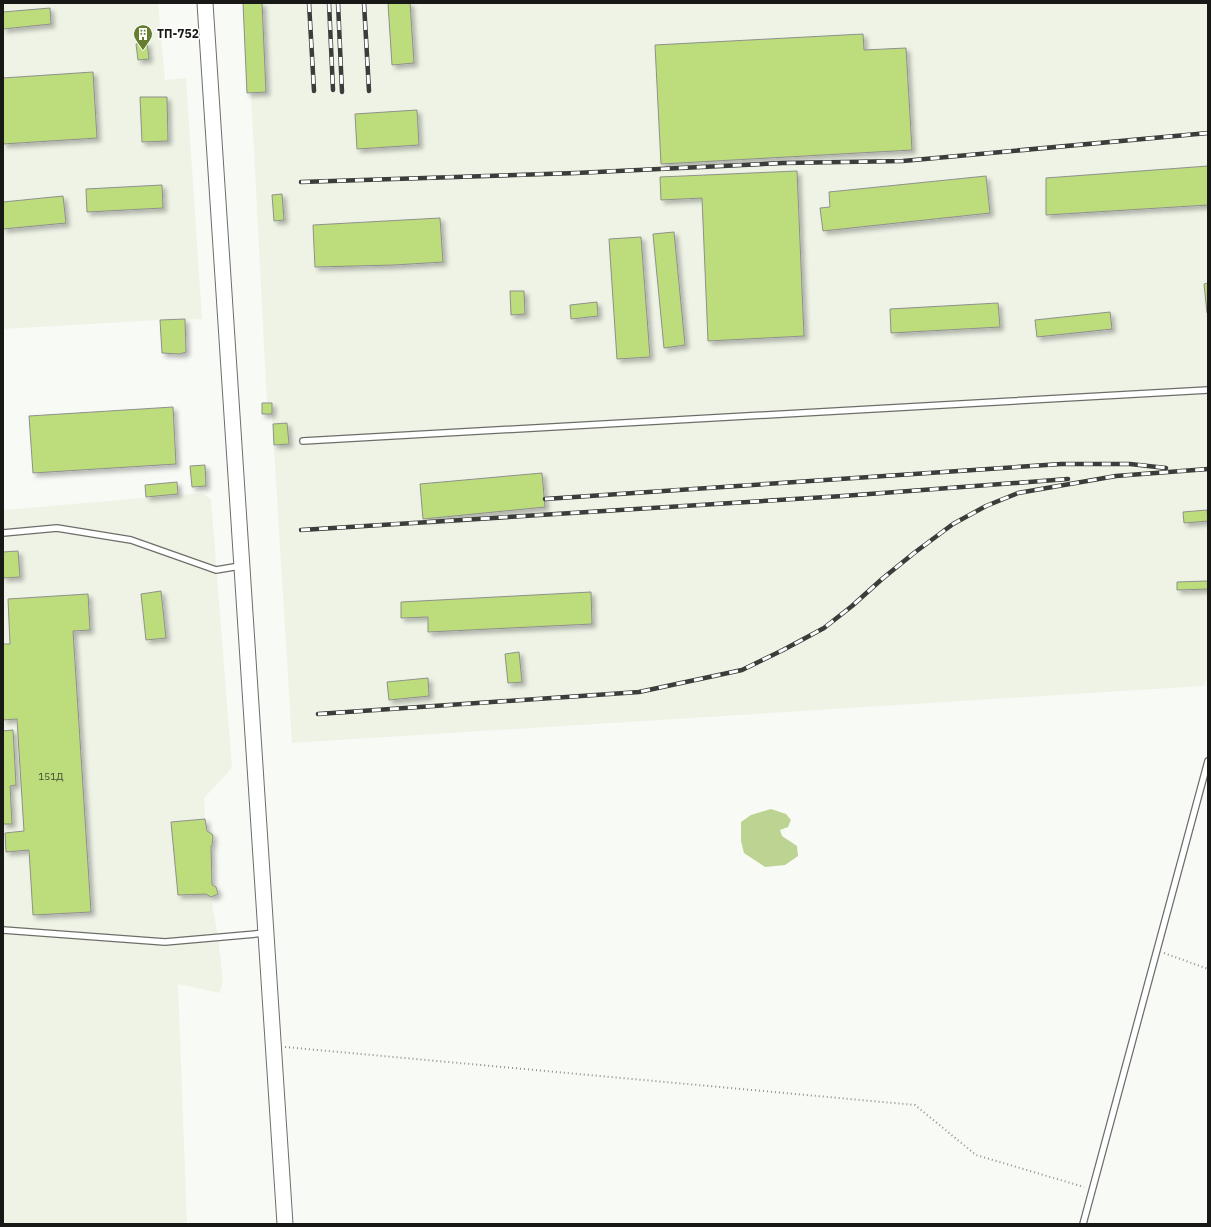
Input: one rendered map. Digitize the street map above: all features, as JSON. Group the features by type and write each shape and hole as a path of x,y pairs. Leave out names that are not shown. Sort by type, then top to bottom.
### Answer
{"main road":[{"path":"204,3 285,1224"}],"lane":[{"path":"303,441 1208,390"},
{"path":"3,533 57,528 131,540 216,570 242,566"},
{"path":"1083,1224 1208,761"},
{"path":"3,930 165,942 266,933"}],"path":[{"path":"1157,951 1208,969"},
{"path":"274,1046 915,1105 976,1155 1093,1189"}],"shaded area":[{"path":"3,3 158,3 165,80 186,78 202,319 3,329"},
{"path":"243,3 1208,3 1208,679 1203,686 292,743 272,415 262,414 262,403 267,403 251,93 247,93","holes":["436,218 442,262 394,265 315,266 313,225"]},
{"path":"202,493 211,499 232,768 204,798 207,831 213,837 211,846 212,885 216,887 218,894 211,897 218,937 223,980 220,993 178,984 187,1224 3,1224 3,510"}],"green space":[{"path":"771,809 786,814 791,820 788,827 780,830 782,836 797,846 798,856 785,865 765,867 744,853 741,841 741,822 751,815"}],"building":[{"path":"243,3 262,3 266,92 247,93"},
{"path":"388,3 410,3 414,63 392,65"},
{"path":"50,8 51,24 3,29 3,12"},
{"path":"863,34 864,50 906,48 912,150 661,164 655,45"},
{"name":"ТП-752","path":"147,42 149,59 138,60 136,44"},
{"path":"93,72 97,138 3,144 3,78"},
{"path":"140,97 167,97 168,141 142,142"},
{"path":"417,110 419,145 357,149 355,114"},
{"path":"1208,166 1208,205 1046,215 1046,178"},
{"path":"797,171 804,336 708,341 702,198 661,200 660,177"},
{"path":"986,176 990,213 823,231 820,208 830,207 829,192"},
{"path":"162,185 163,208 87,212 86,189"},
{"path":"282,194 284,220 274,221 272,195"},
{"path":"63,196 66,223 3,229 3,202"},
{"path":"440,218 443,262 315,267 313,225"},
{"path":"674,232 685,345 664,348 653,234"},
{"path":"641,237 650,357 617,359 609,239"},
{"path":"1208,283 1208,313 1207,313 1204,284"},
{"path":"510,291 524,291 525,314 511,315"},
{"path":"597,302 598,316 571,319 570,305"},
{"path":"998,303 1000,327 891,333 890,309"},
{"path":"1110,312 1112,329 1037,337 1035,320"},
{"path":"185,319 186,352 180,354 162,353 160,320"},
{"path":"262,403 272,403 272,414 262,414"},
{"path":"173,407 176,464 33,473 29,416"},
{"path":"287,423 289,444 274,445 273,424"},
{"path":"205,465 206,486 192,487 190,466"},
{"path":"542,473 545,507 423,519 420,484"},
{"path":"177,482 178,494 146,497 145,485"},
{"path":"1207,510 1208,521 1184,523 1183,512"},
{"path":"18,551 20,577 3,578 3,552"},
{"path":"1208,581 1208,589 1177,590 1177,582"},
{"path":"161,591 166,638 146,640 141,594"},
{"path":"591,592 592,624 428,632 428,617 401,618 401,602"},
{"path":"88,594 90,630 73,631 91,912 33,915 29,850 6,852 5,833 24,831 17,719 3,720 3,644 10,644 8,599"},
{"path":"519,652 522,682 508,683 505,654"},
{"path":"428,678 429,696 389,700 387,682"},
{"path":"13,730 16,785 10,786 12,824 3,824 3,731"},
{"path":"205,819 207,831 212,834 213,837 211,846 212,885 216,887 218,894 211,897 206,894 178,895 171,822"}],"railway":[{"path":"309,3 314,91"},
{"path":"329,3 333,90"},
{"path":"338,3 342,92"},
{"path":"364,3 369,91"},
{"path":"301,182 576,173 783,163 903,161 1208,133"},
{"path":"545,499 1061,464 1130,464 1166,468"},
{"path":"318,714 639,692 742,670 824,628 914,553 953,524 986,506 1018,493 1116,476 1208,469"},
{"path":"301,530 843,496 1068,479"}],"place":[{"name":"ТП-752","path":"143,51"}]}
